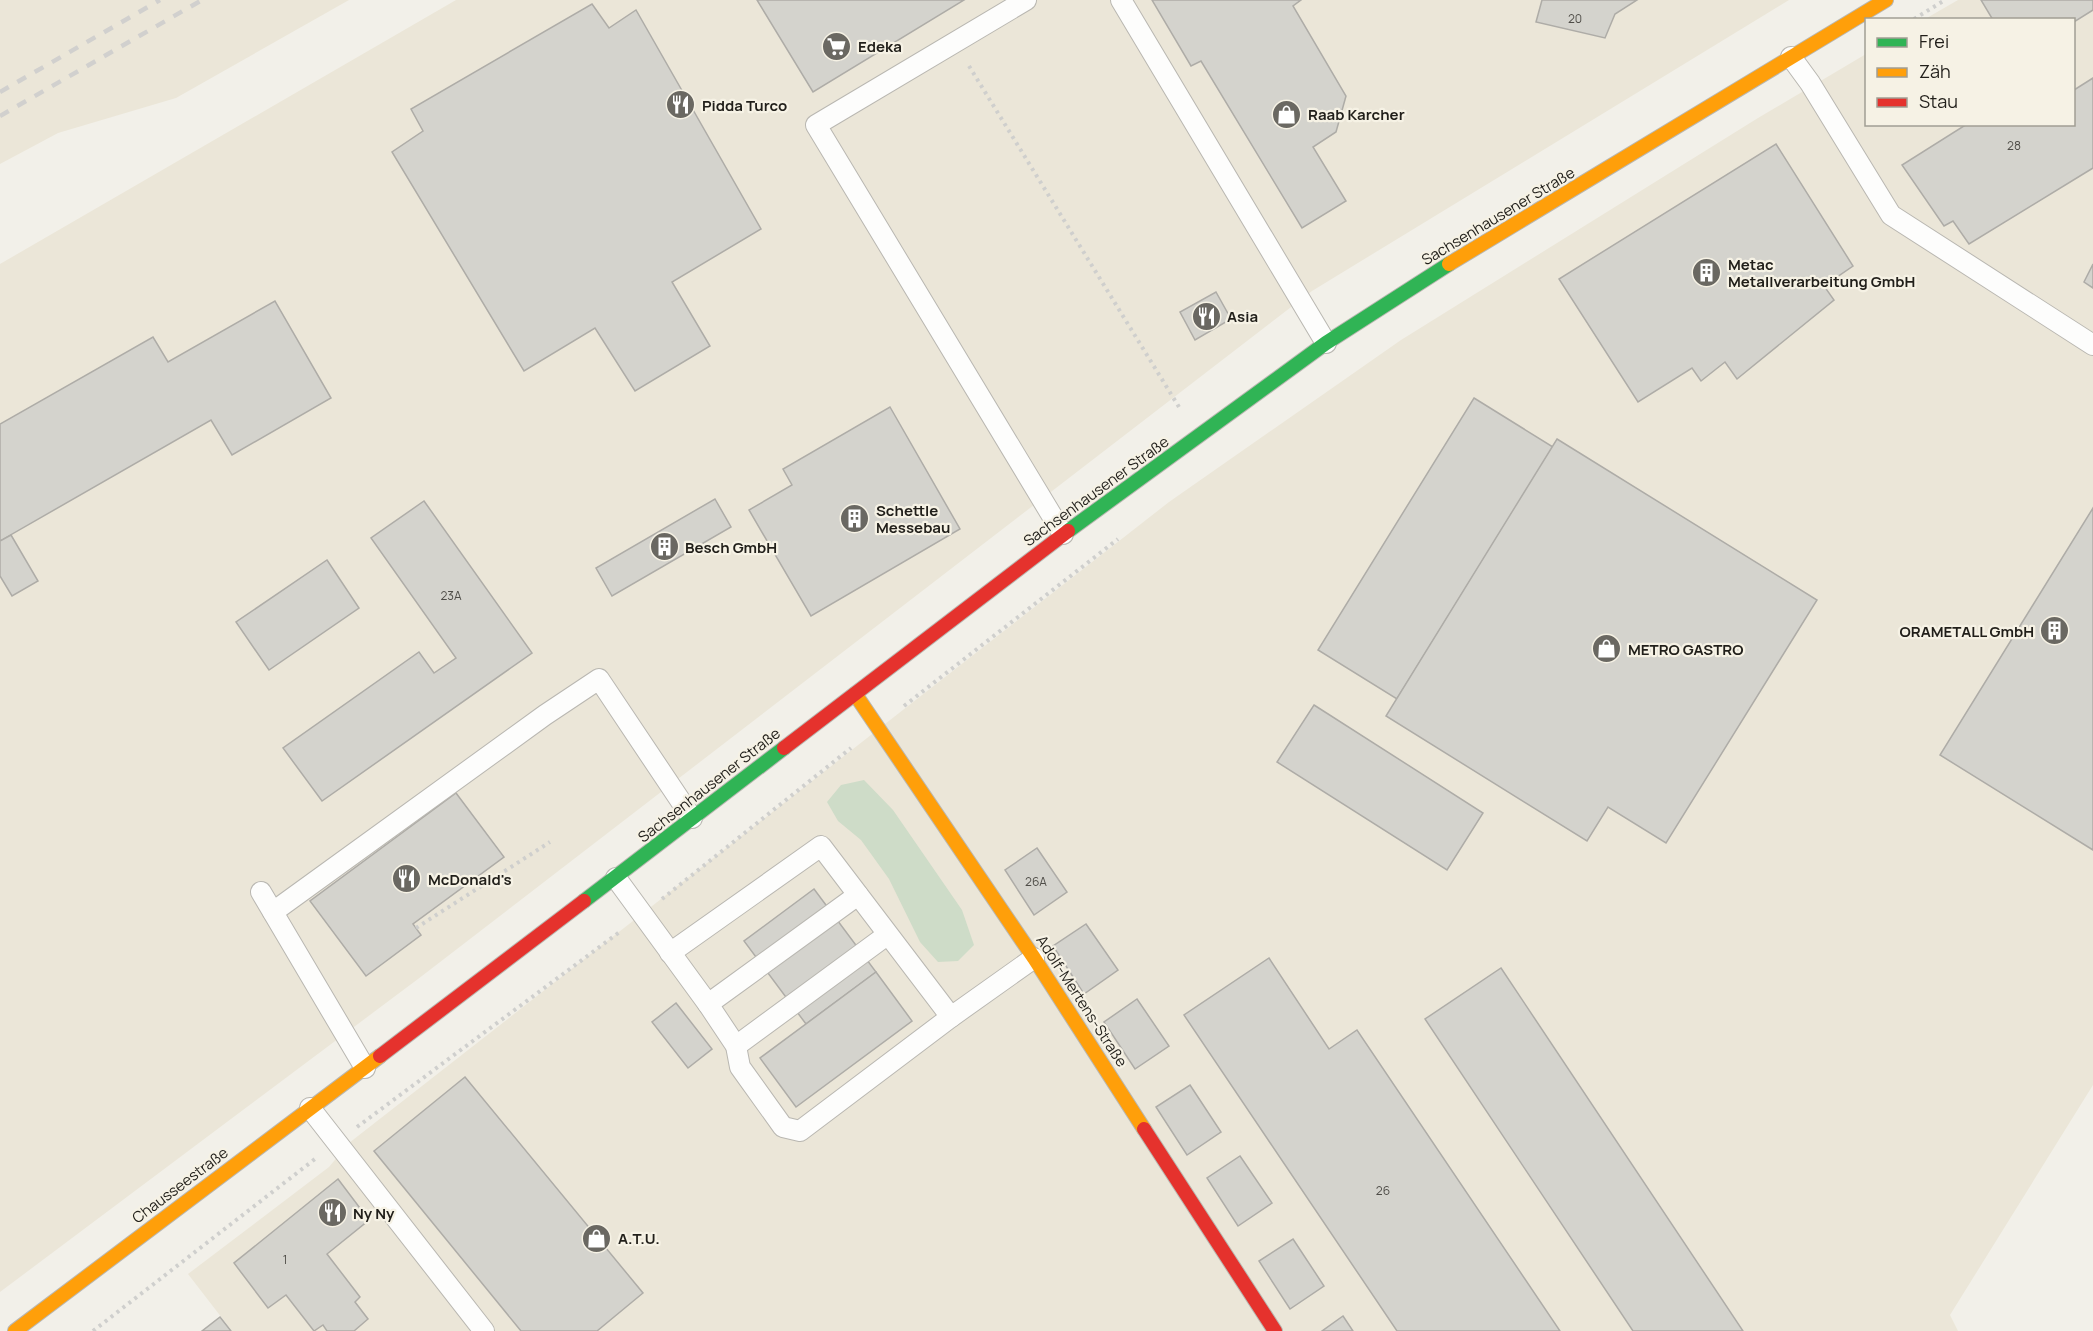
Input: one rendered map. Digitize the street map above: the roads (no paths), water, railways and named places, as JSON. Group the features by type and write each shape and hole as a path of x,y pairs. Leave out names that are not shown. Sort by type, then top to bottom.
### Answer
{"main road":[{"name":"Sachsenhausener Straße","path":"365,1068 1064,534 1326,343 1455,260 1886,0"},
{"name":"Adolf-Mertens-Straße","path":"855,694 879,725 1034,958 1275,1331"},
{"name":"Chausseestraße","path":"15,1331 365,1068"}],"lane":[{"path":"1026,0 816,125 1064,534"},
{"path":"1121,0 1326,343"},
{"path":"1791,57 1810,82 1891,215 2093,345"},
{"path":"273,912 545,715 599,680 692,818"},
{"path":"670,953 821,846 951,1017"},
{"path":"616,878 708,1004 736,1046 740,1067 783,1127 800,1131 951,1017 1034,958"},
{"path":"261,892 365,1068"},
{"path":"708,1004 858,895"},
{"path":"736,1046 887,935"},
{"path":"310,1108 484,1331"}],"railway":[{"path":"0,92 160,0"},
{"path":"0,116 202,0"}],"place":[{"name":"Edeka","path":"837,46"},
{"name":"Pidda Turco","path":"681,105"},
{"name":"Raab Karcher","path":"1287,114"},
{"name":"Metac Metallverarbeitung GmbH","path":"1707,273"},
{"name":"Asia","path":"1206,316"},
{"name":"Schettle Messebau","path":"855,519"},
{"name":"Besch GmbH","path":"664,547"},
{"name":"ORAMETALL GmbH","path":"2055,631"},
{"name":"METRO GASTRO","path":"1607,649"},
{"name":"McDonald's","path":"407,879"},
{"name":"Ny Ny","path":"332,1213"},
{"name":"A.T.U.","path":"597,1238"}]}
